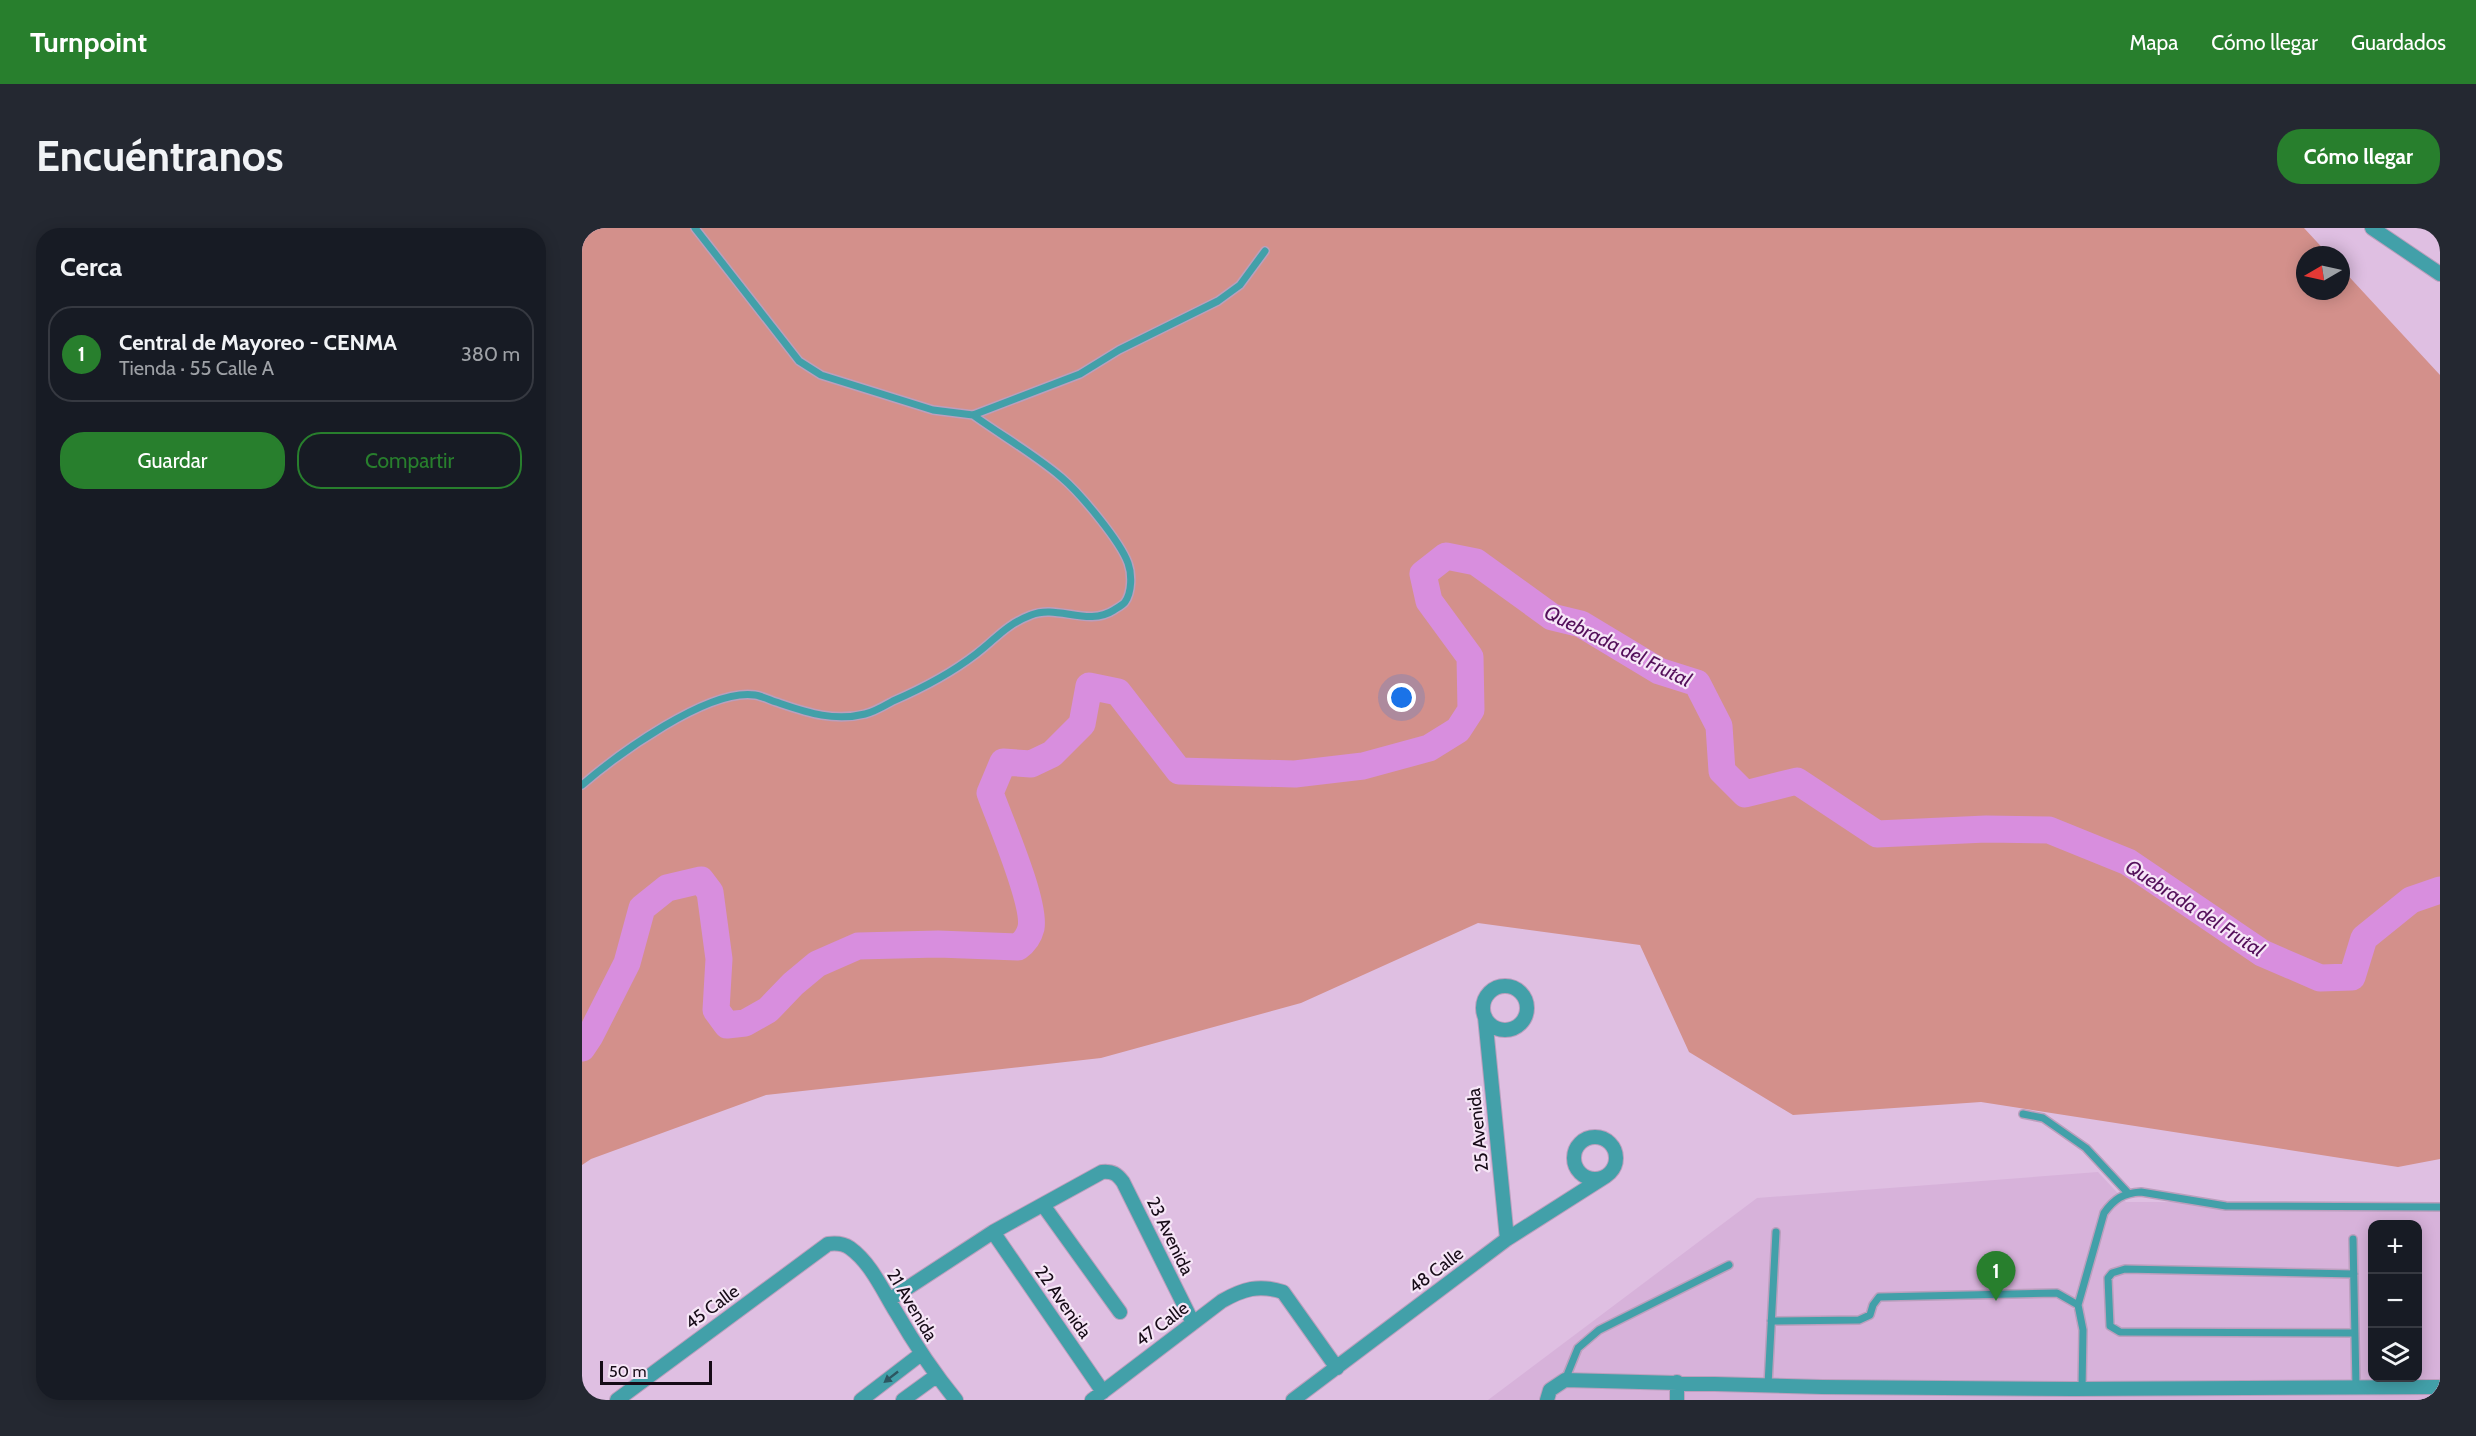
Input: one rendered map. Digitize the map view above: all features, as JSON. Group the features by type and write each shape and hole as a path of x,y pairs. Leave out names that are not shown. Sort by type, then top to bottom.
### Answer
{"street":[{"path":"2372,228 2440,274"},
{"name":"25 Avenida","path":"1485,1017 1507,1239"},
{"name":"23 Avenida","path":"1043,1205 1102,1172 1116,1173 1124,1182 1193,1323"},
{"name":"48 Calle","path":"1293,1400 1507,1239 1606,1176"},
{"path":"889,1300 993,1232 1043,1205 1120,1312"},
{"name":"22 Avenida","path":"993,1232 1098,1396"},
{"name":"21 Avenida","path":"828,1244 839,1243 866,1262 921,1354 956,1400"},
{"name":"45 Calle","path":"617,1400 828,1244"},
{"name":"47 Calle","path":"1098,1396 1222,1301 1242,1290 1259,1287 1283,1292 1337,1368"},
{"path":"861,1400 921,1354"},
{"path":"903,1400 936,1376"},
{"path":"1549,1395 1565,1380 1768,1385 1822,1393 2356,1394 2440,1388"},
{"path":"1677,1382 1677,1400"}],"lane":[{"path":"582,785 600,770 687,712 714,700 735,695 756,695 814,715 832,718 867,714 950,673 978,653 1003,629 1019,620 1040,611 1085,617 1105,615 1125,603 1131,586 1129,563 1108,531 1064,480 1033,454 973,415 922,407 821,375 799,361 695,228"},
{"path":"973,415 1080,374 1119,351 1218,301 1240,285 1265,251"},
{"path":"2023,1114 2043,1118 2086,1148 2128,1193"},
{"path":"2077,1393 2083,1330 2078,1305 2104,1213 2113,1200 2128,1193 2141,1192 2226,1206 2440,1207"},
{"path":"1768,1385 1776,1232"},
{"path":"2354,1239 2356,1394"},
{"path":"1565,1380 1578,1348 1599,1330 1729,1265"},
{"path":"2354,1274 2125,1269 2112,1273 2108,1278 2110,1326 2120,1332 2355,1333"},
{"path":"1771,1321 1858,1320 1870,1315 1879,1297 2056,1293 2078,1305"}],"shaded area":[{"path":"582,228 2304,228 2321,246 2296,246 2296,300 2350,300 2350,278 2440,375 2440,1159 2398,1167 1981,1102 1793,1115 1689,1052 1640,945 1478,923 1301,1003 1101,1058 766,1095 591,1159 582,1165"},
{"path":"2098,1172 2126,1202 2440,1202 2440,1400 1488,1400 1757,1198"}],"waterway":[{"name":"Quebrada del Frutal","path":"582,1048 627,963 642,908 667,888 701,880 710,892 719,959 716,1010 727,1025 745,1023 768,1010 793,984 817,964 858,946 938,944 1018,947 1029,934 1031,916 1023,882 990,793 1003,762 1031,764 1052,754 1082,724 1089,686 1118,692 1179,771 1295,774 1363,766 1429,748 1458,730 1471,710 1470,657 1429,601 1423,574 1446,556 1476,562 1552,617 1581,624 1659,671 1697,683 1719,726 1722,771 1745,794 1797,781 1877,834 1986,829 2049,830 2128,862 2262,953 2320,978 2352,977 2364,938 2411,900 2440,890"}],"place":[{"name":"Central de Mayoreo - CENMA","path":"1996,1301"}]}
